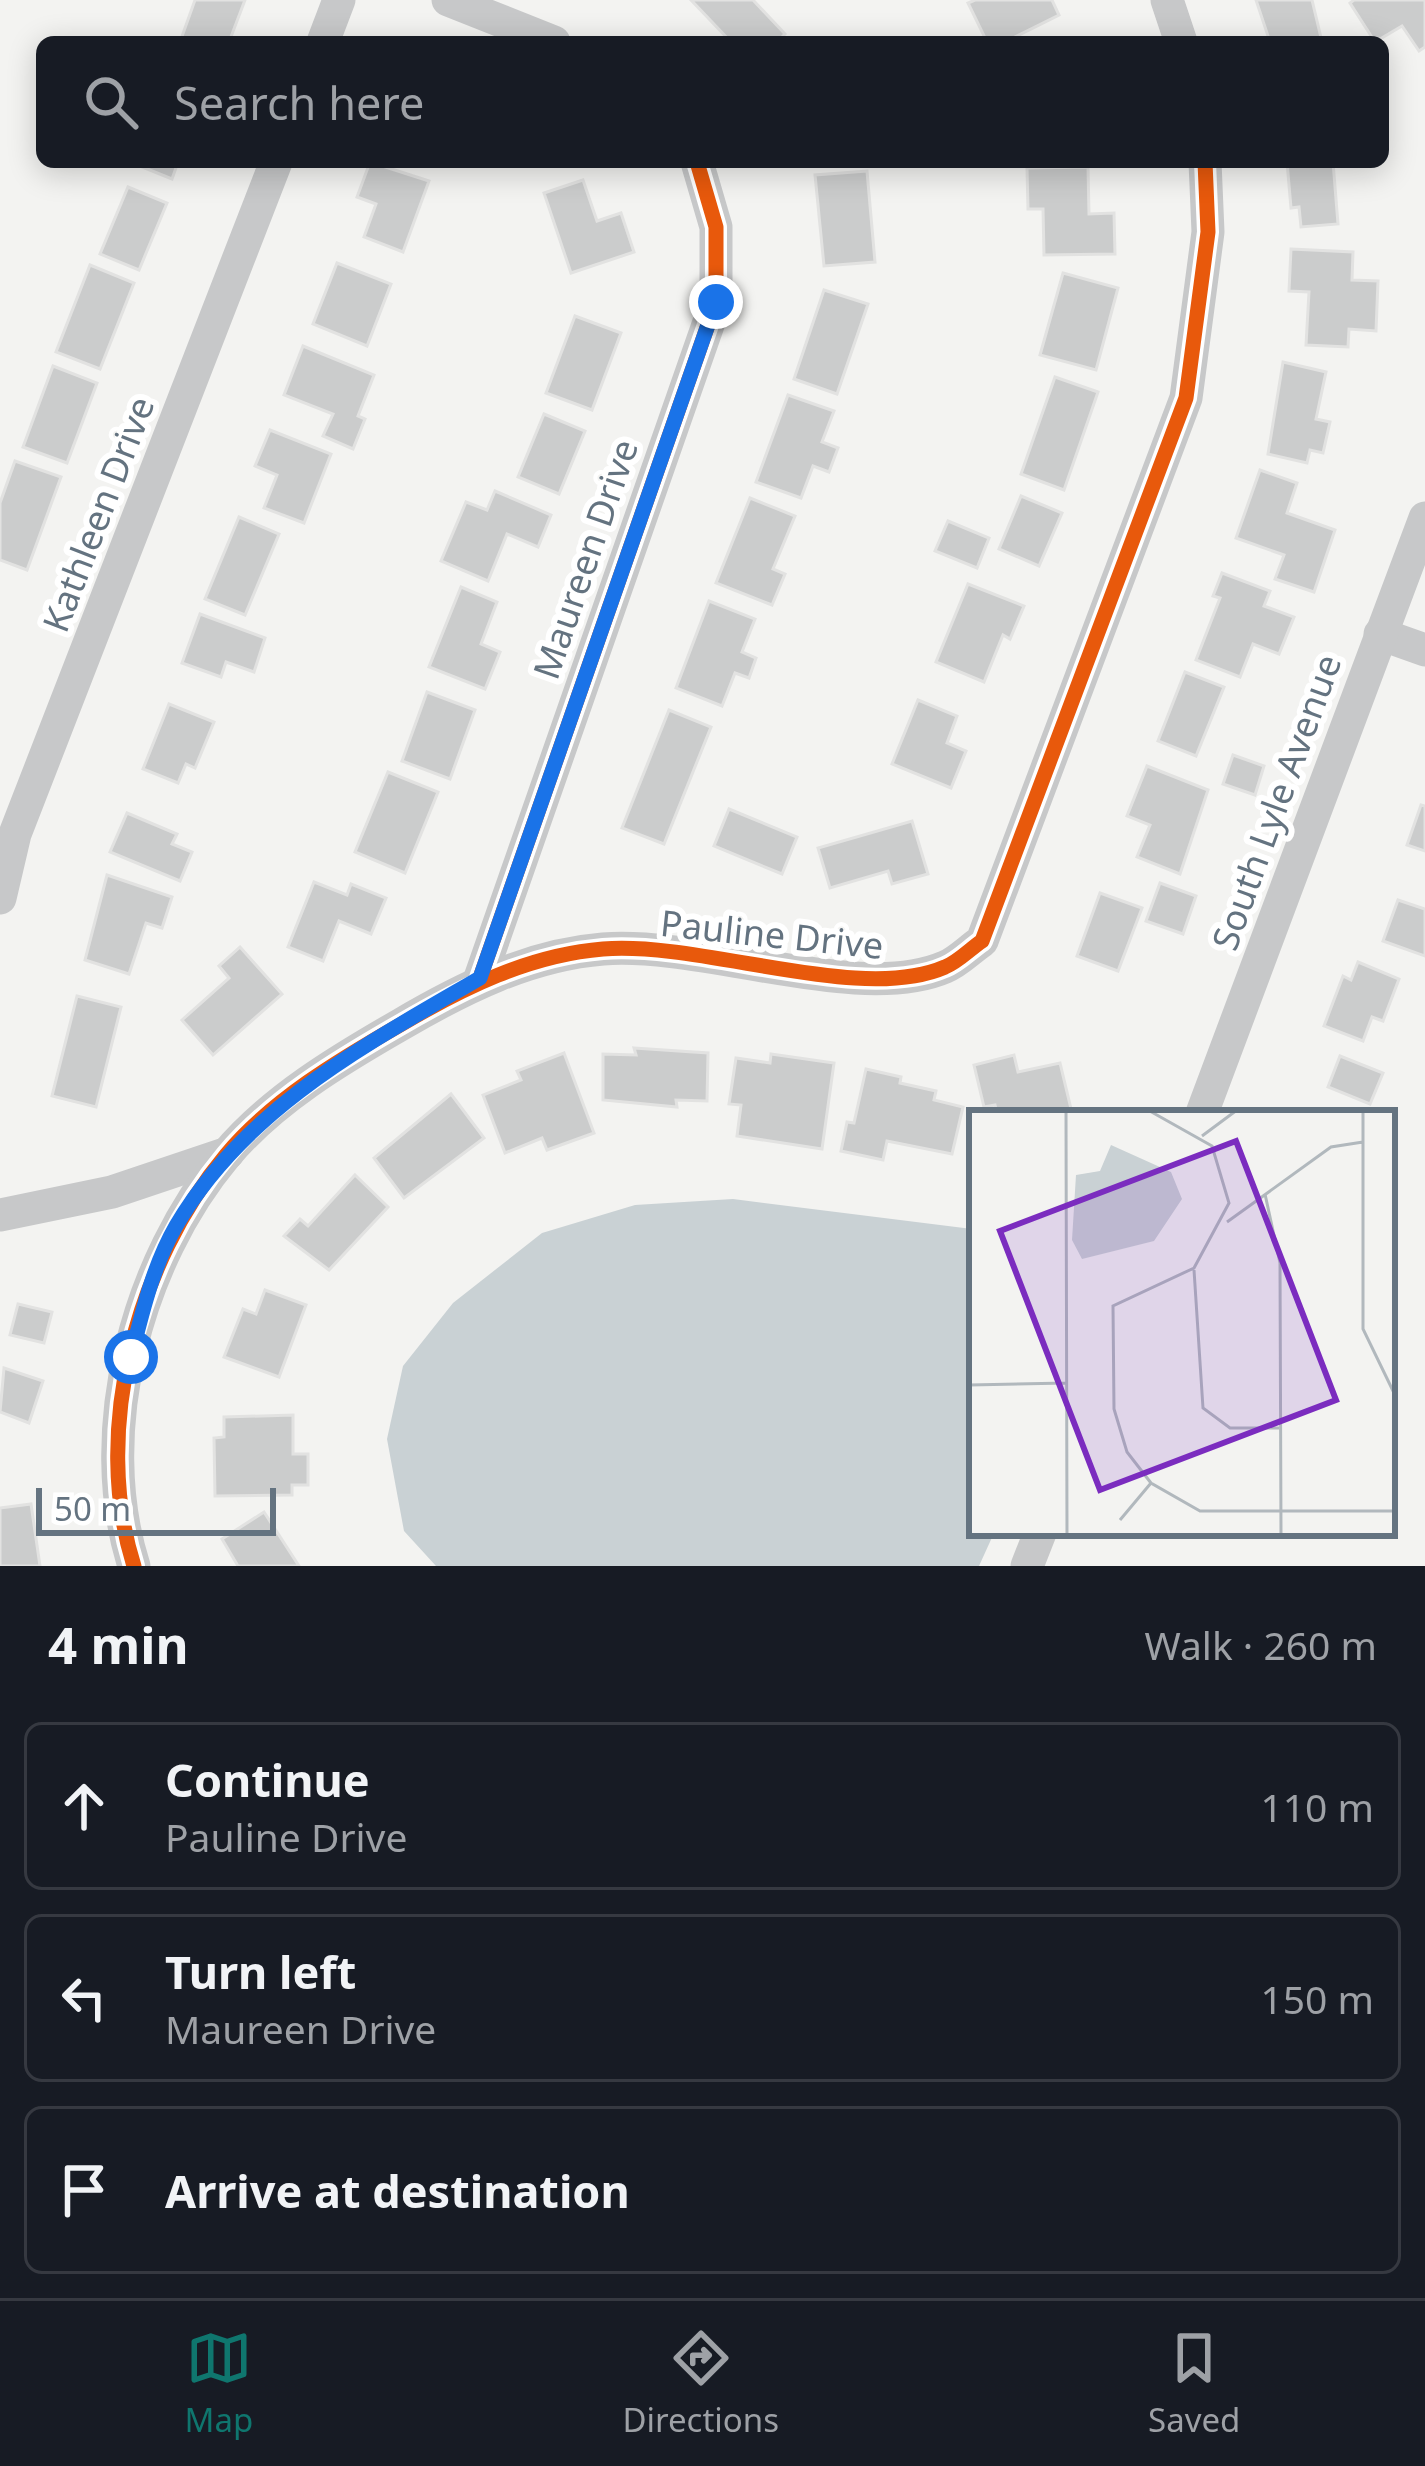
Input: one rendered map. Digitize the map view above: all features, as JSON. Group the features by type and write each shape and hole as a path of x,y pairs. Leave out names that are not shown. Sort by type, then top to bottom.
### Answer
{"street":[{"path":"325,36 339,0"},
{"path":"448,0 539,36"},
{"path":"1167,0 1179,36"},
{"name":"Kathleen Drive","path":"0,898 15,834 274,168"},
{"name":"Maureen Drive","path":"480,978 716,302 716,227 699,168"},
{"name":"Pauline Drive","path":"134,1566 121,1508 118,1451 131,1357 164,1249 228,1153 324,1069 480,978 601,949 695,951 842,978 907,978 948,967 982,941 1186,398 1208,232 1205,168"},
{"name":"South Lyle Avenue","path":"1203,1110 1425,518"},
{"path":"1381,634 1425,650"},
{"path":"0,1214 112,1192 228,1153"},
{"path":"1028,1566 1039,1536"}],"shaded area":[{"path":"733,1199 969,1229 969,1536 993,1536 979,1566 436,1566 404,1531 387,1439 403,1366 453,1303 542,1233 635,1205"}],"building":[{"path":"195,0 245,0 231,36 182,36"},
{"path":"691,0 753,0 785,34 783,36 725,36"},
{"path":"1052,0 1059,15 1017,36 984,36 968,3"},
{"path":"1256,0 1312,0 1321,36 1268,36"},
{"path":"1425,0 1425,47 1419,51 1402,26 1385,36 1371,36 1350,3"},
{"path":"145,168 176,168 172,179"},
{"path":"368,168 389,168 429,181 403,252 364,237 376,204 357,197"},
{"path":"1027,168 1088,168 1089,214 1114,213 1115,254 1044,255 1043,209 1028,209"},
{"path":"1288,168 1333,168 1338,224 1301,227 1299,207 1291,208"},
{"path":"867,171 875,262 824,266 815,175"},
{"path":"583,180 597,221 621,213 634,252 571,273 544,193"},
{"path":"128,187 167,203 139,270 100,254"},
{"path":"1291,249 1353,252 1352,280 1378,281 1376,331 1349,329 1348,347 1306,345 1309,292 1289,291"},
{"path":"337,263 391,284 367,346 313,324"},
{"path":"90,265 134,283 100,369 56,352"},
{"path":"1063,273 1118,288 1096,370 1040,355"},
{"path":"824,290 868,304 837,394 794,379"},
{"path":"575,316 621,333 592,410 546,393"},
{"path":"303,346 374,375 358,416 365,419 353,449 323,436 333,414 284,395"},
{"path":"1283,362 1326,372 1316,419 1330,422 1323,453 1310,450 1307,463 1268,454"},
{"path":"53,366 97,383 67,463 23,447"},
{"path":"1055,377 1098,392 1064,490 1021,474"},
{"path":"788,395 834,411 822,442 838,448 829,472 813,466 801,498 756,482"},
{"path":"544,414 585,431 559,494 518,477"},
{"path":"270,430 331,454 304,523 264,508 277,475 255,466"},
{"path":"15,461 61,477 27,570 0,560 0,503"},
{"path":"1260,470 1297,483 1287,513 1335,530 1314,592 1275,579 1284,555 1236,538"},
{"path":"495,491 551,515 538,547 507,534 488,581 441,561 466,502 487,510"},
{"path":"1021,496 1062,513 1039,566 999,549"},
{"path":"750,498 795,516 773,569 785,574 772,605 716,583"},
{"path":"239,517 279,534 245,615 205,599"},
{"path":"948,521 989,538 977,568 935,551"},
{"path":"1222,573 1270,591 1264,606 1294,617 1279,654 1253,644 1240,677 1196,660 1220,598 1213,596"},
{"path":"968,584 1024,606 1010,639 1003,635 984,682 936,662"},
{"path":"461,587 497,602 481,644 500,652 485,689 429,667"},
{"path":"709,601 755,619 742,652 756,658 749,678 735,673 722,706 676,688"},
{"path":"200,614 265,638 254,672 226,662 221,677 182,663"},
{"path":"1185,672 1224,687 1196,756 1158,741"},
{"path":"427,692 475,710 450,779 402,761"},
{"path":"918,700 957,716 947,743 966,751 951,788 892,764"},
{"path":"169,704 214,722 195,768 186,764 178,783 143,769"},
{"path":"669,710 711,727 664,844 622,828"},
{"path":"1233,755 1264,766 1255,795 1223,784"},
{"path":"1147,766 1208,790 1180,874 1137,857 1150,825 1127,816"},
{"path":"388,772 438,792 405,873 355,852"},
{"path":"1421,805 1425,806 1425,851 1407,845"},
{"path":"729,809 797,837 782,874 714,846"},
{"path":"127,813 177,834 172,844 192,852 180,881 110,852"},
{"path":"912,821 928,874 892,884 888,871 830,888 818,848"},
{"path":"107,875 172,897 162,928 146,923 129,974 85,960"},
{"path":"314,882 347,895 351,884 386,898 371,934 339,921 323,961 288,947"},
{"path":"1160,883 1196,896 1183,934 1146,921"},
{"path":"1100,893 1142,908 1118,971 1077,956"},
{"path":"1398,900 1425,909 1425,956 1383,941"},
{"path":"240,947 282,994 213,1055 182,1020 229,978 219,966"},
{"path":"1358,962 1399,979 1383,1021 1372,1017 1363,1041 1324,1026 1343,976 1351,980"},
{"path":"77,996 121,1007 96,1107 52,1096"},
{"path":"634,1048 708,1053 707,1101 676,1100 677,1107 603,1100 603,1054 636,1055"},
{"path":"564,1053 594,1133 547,1150 542,1138 505,1153 483,1095 521,1080 517,1071"},
{"path":"771,1054 834,1063 822,1149 737,1136 741,1105 729,1104 736,1058 770,1063"},
{"path":"1014,1055 1018,1072 1060,1063 1071,1110 984,1107 974,1065"},
{"path":"1340,1056 1383,1073 1370,1104 1328,1087"},
{"path":"866,1069 901,1077 900,1083 936,1091 934,1100 963,1107 952,1154 887,1141 883,1160 841,1151 847,1122 854,1123"},
{"path":"451,1094 484,1138 404,1198 374,1158"},
{"path":"355,1175 388,1207 329,1270 284,1236 300,1219 308,1226"},
{"path":"265,1290 306,1305 279,1377 224,1357 243,1309 256,1314"},
{"path":"18,1304 52,1312 44,1343 10,1335"},
{"path":"4,1368 43,1381 29,1423 0,1412"},
{"path":"293,1415 293,1454 308,1454 308,1485 292,1485 292,1495 215,1496 214,1438 224,1437 224,1417"},
{"path":"31,1504 40,1566 0,1566 0,1508"},
{"path":"264,1512 299,1566 238,1566 222,1539"}],"cycle path":[{"path":"480,978 716,302 716,227 699,168"},
{"path":"134,1566 122,1514 118,1460 130,1350 146,1296 168,1245 226,1155 307,1082 472,986 576,952 643,949 870,979 910,977 945,967 982,941 1186,398 1208,232 1205,168"}],"route":[{"path":"131,1357 164,1249 228,1153 324,1069 480,978 716,302"}]}
